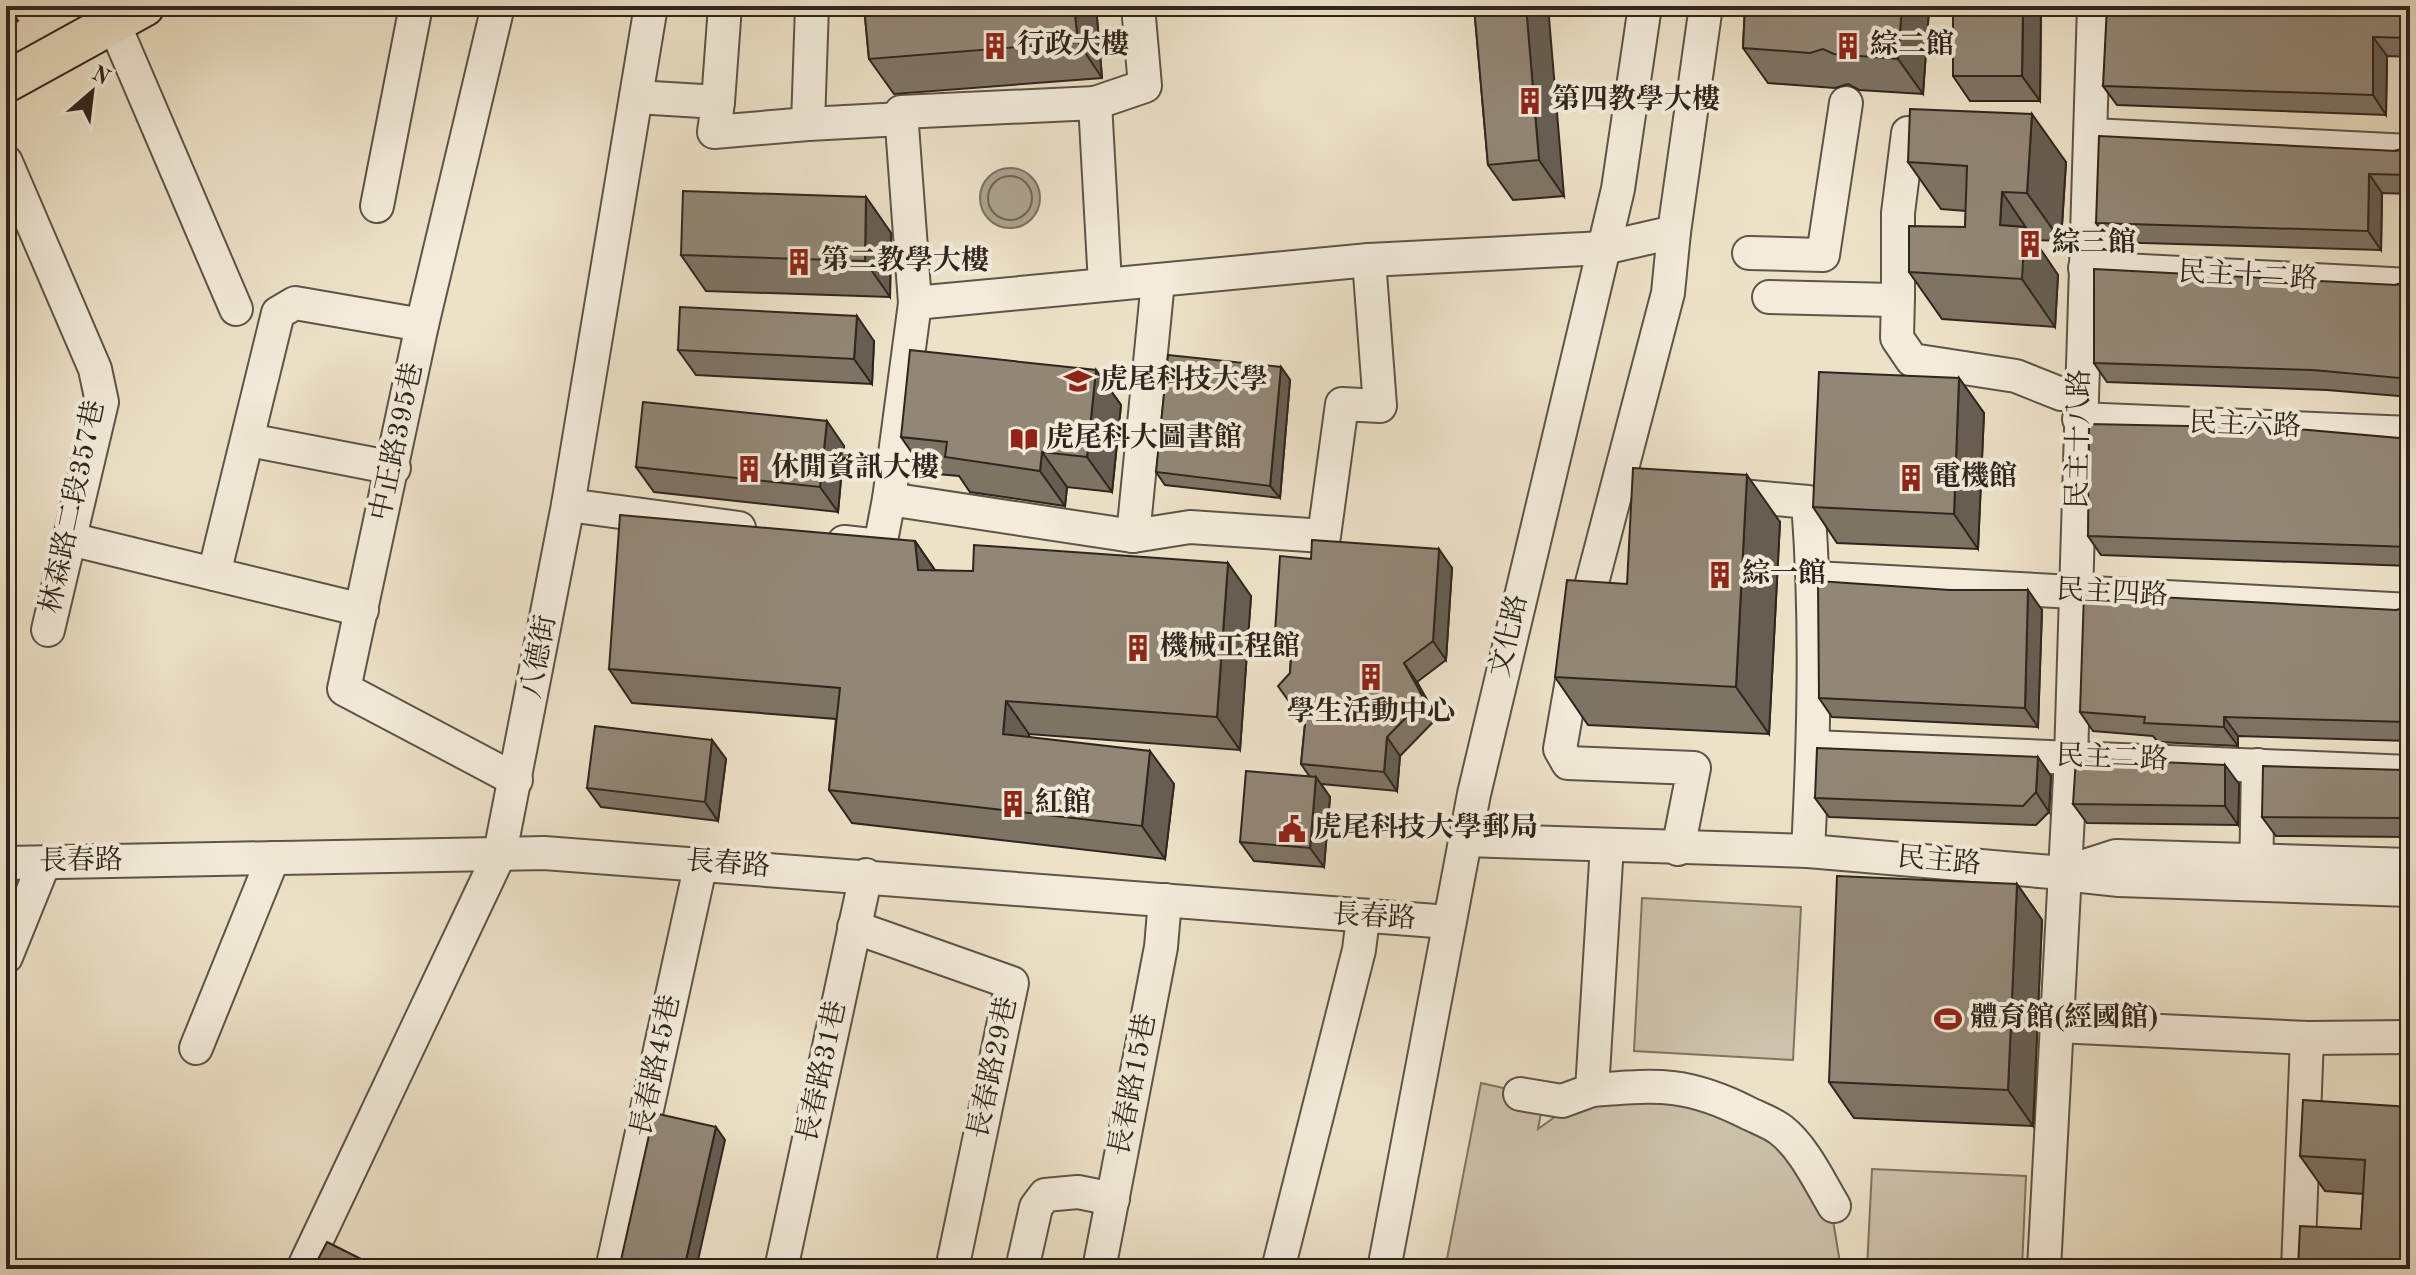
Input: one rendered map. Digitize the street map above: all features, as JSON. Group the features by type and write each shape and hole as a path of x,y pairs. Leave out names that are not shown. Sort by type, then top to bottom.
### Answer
{"main road":[{"path":"6,82 129,15"}],"street":[{"path":"377,206 416,6"},
{"name":"中正路395巷","path":"498,6 422,325 394,468 344,689 516,780"},
{"name":"八德街","path":"303,1269 500,853 568,505 651,6"},
{"path":"725,6 714,132 902,119"},
{"path":"808,124 812,6"},
{"path":"818,538 880,546 915,303 901,112 1095,103 1145,86 1138,6"},
{"name":"文化路","path":"1384,1269 1465,840 1527,561 1618,189 1645,6"},
{"path":"1678,849 1694,768 1568,763 1560,749 1583,617 1631,488 1668,293 1706,6"},
{"name":"民主十八路","path":"2044,1269 2077,592 2070,406 2085,268 2092,135 2094,6"},
{"path":"2311,6 2410,10"},
{"path":"129,15 236,309"},
{"path":"636,97 718,102"},
{"path":"1095,103 1105,284"},
{"path":"1820,300 1823,255 1846,103"},
{"name":"民主六路","path":"1983,135 1908,133 1898,213 1897,338 1902,350 1912,360 2016,376 2070,406 2410,433"},
{"path":"2092,135 2410,151"},
{"name":"林森路二段357巷","path":"6,162 95,369 102,402 48,630"},
{"path":"915,303 1369,260 1604,248 1674,232"},
{"path":"1749,253 1823,255"},
{"path":"889,499 1133,536 1190,527 1324,536 1342,404 1380,406 1369,260"},
{"name":"民主十二路","path":"2085,268 2410,285"},
{"path":"1133,536 1158,281"},
{"path":"1769,297 1886,301 1898,296"},
{"path":"214,574 278,313 295,303 422,325"},
{"path":"249,440 394,468"},
{"path":"1686,492 1808,502 1814,578 1813,747 1808,851"},
{"path":"568,505 771,532"},
{"path":"70,539 362,610"},
{"name":"民主四路","path":"1814,578 2410,610"},
{"name":"民主二路","path":"1813,747 2410,772"},
{"path":"2258,765 2255,873 2410,890"},
{"name":"民主路","path":"1465,840 1808,851 2063,873 2116,856 2255,873 2410,865"},
{"path":"1592,1090 1607,845"},
{"name":"長春路","path":"6,863 500,853 701,863 1363,918 1449,922"},
{"path":"196,1048 273,858"},
{"path":"6,957 44,863"},
{"name":"長春路45巷","path":"612,1269 701,863"},
{"name":"長春路31巷","path":"781,1269 866,875"},
{"name":"長春路15巷","path":"1099,1269 1161,947 1165,900"},
{"path":"1278,1269 1359,950 1363,918"},
{"name":"長春路29巷","path":"854,927 1012,983 952,1269"},
{"path":"2057,1026 2307,1038 2410,1037"},
{"path":"2298,1269 2307,1038"},
{"path":"1520,1094 1562,1101 1592,1090 1650,1086 1700,1090 1781,1130 1808,1163 1834,1206"},
{"path":"1022,1269 1036,1207 1045,1195 1078,1192 1113,1199"}],"shaded area":[{"path":"1642,898 1801,907 1793,1060 1634,1051"},
{"path":"1481,1083 1544,1097 1538,1129 1559,1114 1648,1087 1776,1136 1832,1214 1841,1269 1445,1269"},
{"path":"1872,1169 2026,1176 2022,1269 1867,1268"}],"water":[{"path":"1010,168 1032,176 1040,198 1032,220 1010,228 988,220 980,198 988,176"}],"building":[{"path":"864,6 1074,6 1078,42 869,59"},
{"path":"1474,6 1526,6 1539,160 1488,165"},
{"path":"1745,6 1902,6 1898,59 1834,54 1823,49 1810,53 1743,48"},
{"path":"1953,6 2023,6 2022,76 1953,76"},
{"path":"2107,6 2302,6 2396,10 2410,6 2410,38 2373,37 2373,95 2103,86"},
{"path":"1910,109 2032,114 2027,193 2002,192 2000,225 2025,227 2022,279 1909,272 1909,226 1965,227 1967,166 1908,162"},
{"path":"2099,136 2396,151 2410,143 2410,175 2369,174 2368,231 2096,223"},
{"path":"683,191 866,197 865,261 681,255"},
{"path":"2094,269 2396,285 2410,277 2410,379 2313,370 2094,363"},
{"path":"680,307 857,316 854,359 678,350"},
{"path":"910,350 1096,370 1087,457 1042,452 1040,471 945,457 947,442 901,437"},
{"path":"1168,355 1281,367 1270,486 1156,472"},
{"name":"電機館","path":"1819,372 1959,378 1954,514 1813,507"},
{"path":"643,402 827,421 820,487 636,467"},
{"path":"2089,424 2285,428 2410,439 2410,547 2088,536"},
{"path":"1633,468 1747,475 1736,687 1555,677 1567,580 1627,584"},
{"path":"620,515 915,541 918,570 973,571 974,545 1228,563 1217,717 1006,701 1003,734 1150,751 1142,826 829,790 840,688 609,669"},
{"name":"學生活動中心","path":"1312,540 1439,549 1433,641 1404,663 1424,699 1387,737 1384,772 1301,764 1305,724 1278,686 1290,673 1293,634 1275,632 1280,556 1311,559"},
{"path":"1818,581 1950,590 2028,590 2025,708 1819,698"},
{"path":"2084,593 2396,610 2410,606 2407,722 2224,717 2224,727 2144,723 2145,717 2080,712"},
{"path":"595,726 712,740 705,802 587,788"},
{"path":"1817,748 2038,757 2036,792 2023,806 1815,798"},
{"path":"2076,758 2225,765 2225,806 2073,804"},
{"path":"2263,766 2404,770 2402,818 2262,817"},
{"path":"1246,771 1316,777 1310,848 1240,842"},
{"name":"體育館(經國館)","path":"1837,876 2017,884 2008,1090 1829,1082"},
{"path":"2303,1100 2410,1107 2405,1269 2298,1269 2300,1226 2361,1229 2365,1160 2300,1156"},
{"path":"654,1113 716,1127 684,1269 619,1269"},
{"path":"327,1242 381,1269 313,1269"}],"place":[{"name":"行政大樓","path":"995,46"},
{"name":"綜二館","path":"1848,46"},
{"name":"第四教學大樓","path":"1530,101"},
{"name":"綜三館","path":"2030,244"},
{"name":"第二教學大樓","path":"799,262"},
{"name":"虎尾科技大學","path":"1078,381"},
{"name":"虎尾科大圖書館","path":"1024,439"},
{"name":"休閒資訊大樓","path":"749,469"},
{"name":"電機館","path":"1911,478"},
{"name":"綜一館","path":"1720,575"},
{"name":"機械工程館","path":"1138,648"},
{"name":"學生活動中心","path":"1371,677"},
{"name":"紅館","path":"1013,804"},
{"name":"虎尾科技大學郵局","path":"1292,829"},
{"name":"體育館(經國館)","path":"1948,1019"}]}
